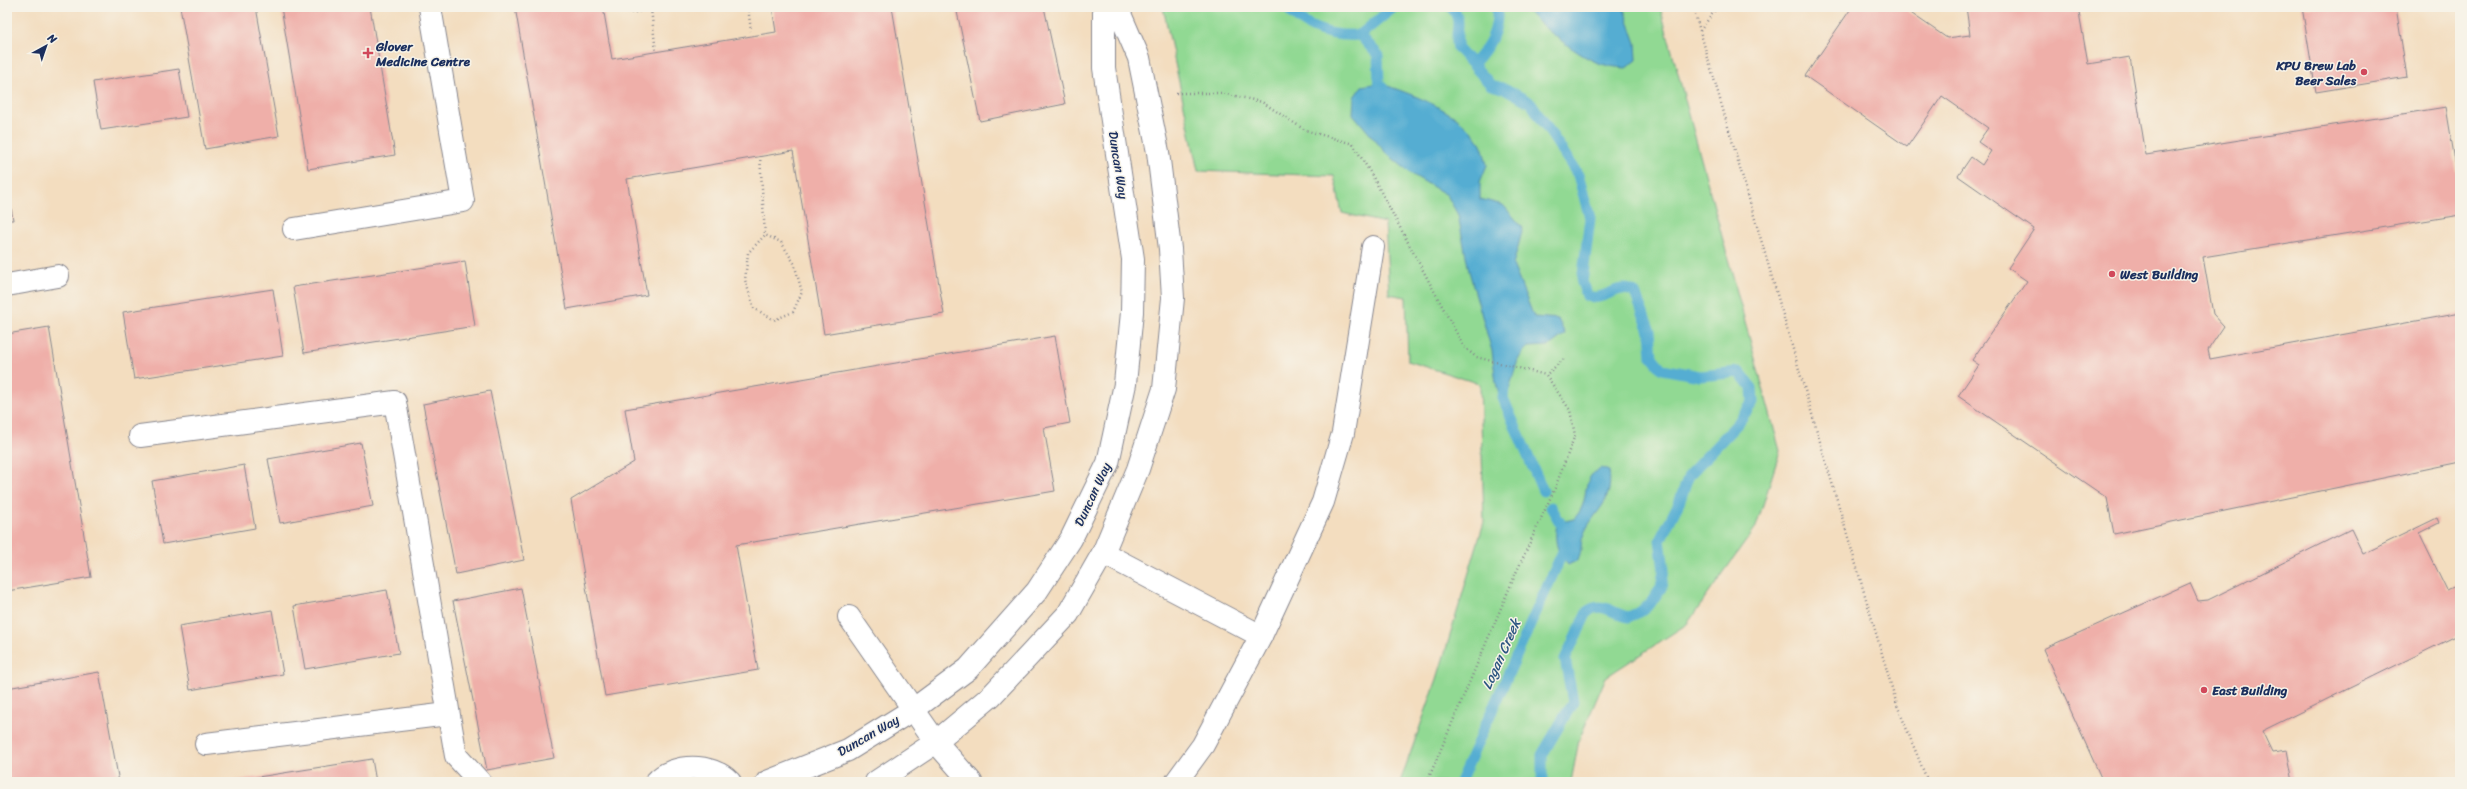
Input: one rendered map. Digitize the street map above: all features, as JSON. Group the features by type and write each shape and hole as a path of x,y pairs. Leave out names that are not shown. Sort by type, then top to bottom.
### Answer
{"street":[{"path":"294,229 463,201 430,7"},
{"name":"Duncan Way","path":"767,782 848,750 914,709 968,669 1037,590 1071,539 1108,462 1126,384 1132,312 1133,259 1104,68 1104,7"},
{"path":"876,782 936,742 991,696 1068,614 1103,553 1138,469 1164,389 1173,298 1170,249 1156,144 1139,58 1117,7"},
{"path":"1177,781 1203,745 1261,636 1323,502 1343,433 1373,247"},
{"path":"7,285 58,276"},
{"path":"140,436 395,402 456,756 480,782"},
{"path":"1103,553 1261,636"},
{"path":"849,617 936,742 971,782"},
{"path":"206,744 448,714"},
{"path":"656,782 674,770 693,767 711,771 730,782"}],"path":[{"path":"628,7 629,13 666,7"},
{"path":"748,7 751,31"},
{"path":"1693,7 1897,705 1928,782"},
{"path":"1700,32 1717,7"},
{"path":"651,9 656,52"},
{"path":"1172,93 1222,93 1262,102 1305,130 1353,144 1373,177 1464,347 1470,354 1546,375 1570,410 1575,434 1555,488 1514,575 1427,782"},
{"path":"760,156 764,235 748,253 745,280 754,308 774,320 793,312 802,292 794,263 781,242 764,235"},
{"path":"1546,375 1565,358"}],"green space":[{"path":"1163,7 1660,7 1780,451 1756,527 1687,624 1606,677 1579,740 1571,782 1400,782 1437,679 1484,522 1480,384 1408,361 1406,297 1389,294 1385,223 1342,213 1334,176 1198,171"}],"water":[{"path":"1524,7 1623,7 1636,43 1637,60 1626,68 1608,66 1593,61 1560,40"},
{"path":"1379,83 1421,99 1449,113 1462,122 1481,144 1487,165 1480,182 1480,199 1503,205 1523,228 1513,265 1534,317 1558,319 1565,334 1549,346 1528,347 1523,352 1518,360 1505,402 1501,401 1496,383 1492,351 1469,271 1458,215 1447,195 1413,175 1385,152 1353,114 1354,97 1362,86"},
{"path":"1601,468 1609,471 1610,482 1606,500 1587,527 1583,536 1578,560 1568,565 1558,550 1556,541 1557,523 1574,519 1583,503 1588,481 1595,472"}],"building":[{"path":"180,7 256,7 279,136 205,149"},
{"path":"281,7 370,7 395,155 308,169"},
{"path":"515,7 603,7 612,59 776,32 772,7 892,7 944,314 824,334 793,151 627,179 647,295 567,309"},
{"path":"956,7 1044,7 1065,104 980,121"},
{"name":"West Building","path":"1852,7 1902,7 1947,38 1970,35 1966,7 2078,7 2088,64 2130,57 2146,155 2446,107 2460,191 2460,215 2203,257 2213,314 2224,326 2208,350 2210,359 2460,313 2460,462 2114,534 2107,498 1958,396 1979,365 1972,360 2027,281 2008,268 2034,229 1958,176 1971,157 1982,165 1991,151 1978,142 1988,128 1942,96 1907,147 1805,76"},
{"path":"2302,7 2396,7 2407,77 2316,92"},
{"path":"179,69 187,117 101,130 93,82"},
{"path":"7,182 13,220 7,220"},
{"path":"465,261 475,326 304,353 293,287"},
{"path":"273,289 283,356 134,379 123,312"},
{"path":"49,327 91,577 7,591 7,334"},
{"path":"1055,336 1070,423 1044,428 1055,491 736,545 758,670 605,696 571,500 634,462 625,409"},
{"path":"490,391 524,560 456,574 423,404"},
{"path":"361,443 373,506 280,523 268,459"},
{"path":"244,465 255,528 163,544 152,481"},
{"name":"East Building","path":"2437,518 2439,523 2419,533 2447,590 2460,584 2460,634 2262,731 2272,752 2287,750 2293,782 2103,782 2043,649 2190,583 2198,601 2208,600 2351,529 2363,554"},
{"path":"521,588 554,758 487,770 453,601"},
{"path":"387,590 399,653 305,669 294,606"},
{"path":"272,610 283,674 190,690 179,626"},
{"path":"99,672 119,782 7,782 7,688"},
{"path":"372,759 376,782 233,782 233,781"}],"waterway":[{"name":"Logan Creek","path":"1286,7 1302,21 1320,30 1339,35 1360,35"},
{"path":"1360,35 1394,7"},
{"path":"1451,7 1455,13 1458,23 1458,48 1491,85 1506,89 1531,103 1578,175 1590,218 1582,283 1587,296 1600,297 1623,289 1635,293 1650,331 1652,357 1662,369 1700,376 1739,372 1752,388 1753,402 1738,423 1689,475 1679,503 1660,540 1664,570 1661,588 1650,604 1640,612 1628,617 1597,607 1587,612 1565,659 1573,702 1542,755 1542,782"},
{"path":"1473,64 1484,51 1495,31 1497,7"},
{"path":"1360,35 1378,55 1379,83 1388,95"},
{"path":"1504,388 1503,398 1543,491"},
{"name":"Logan Creek","path":"1460,782 1569,538 1551,507"}],"place":[{"name":"Glover Medicine Centre","path":"368,53"},
{"name":"KPU Brew Lab Beer Sales","path":"2364,72"},
{"name":"West Building","path":"2112,274"},
{"name":"East Building","path":"2204,690"}]}
